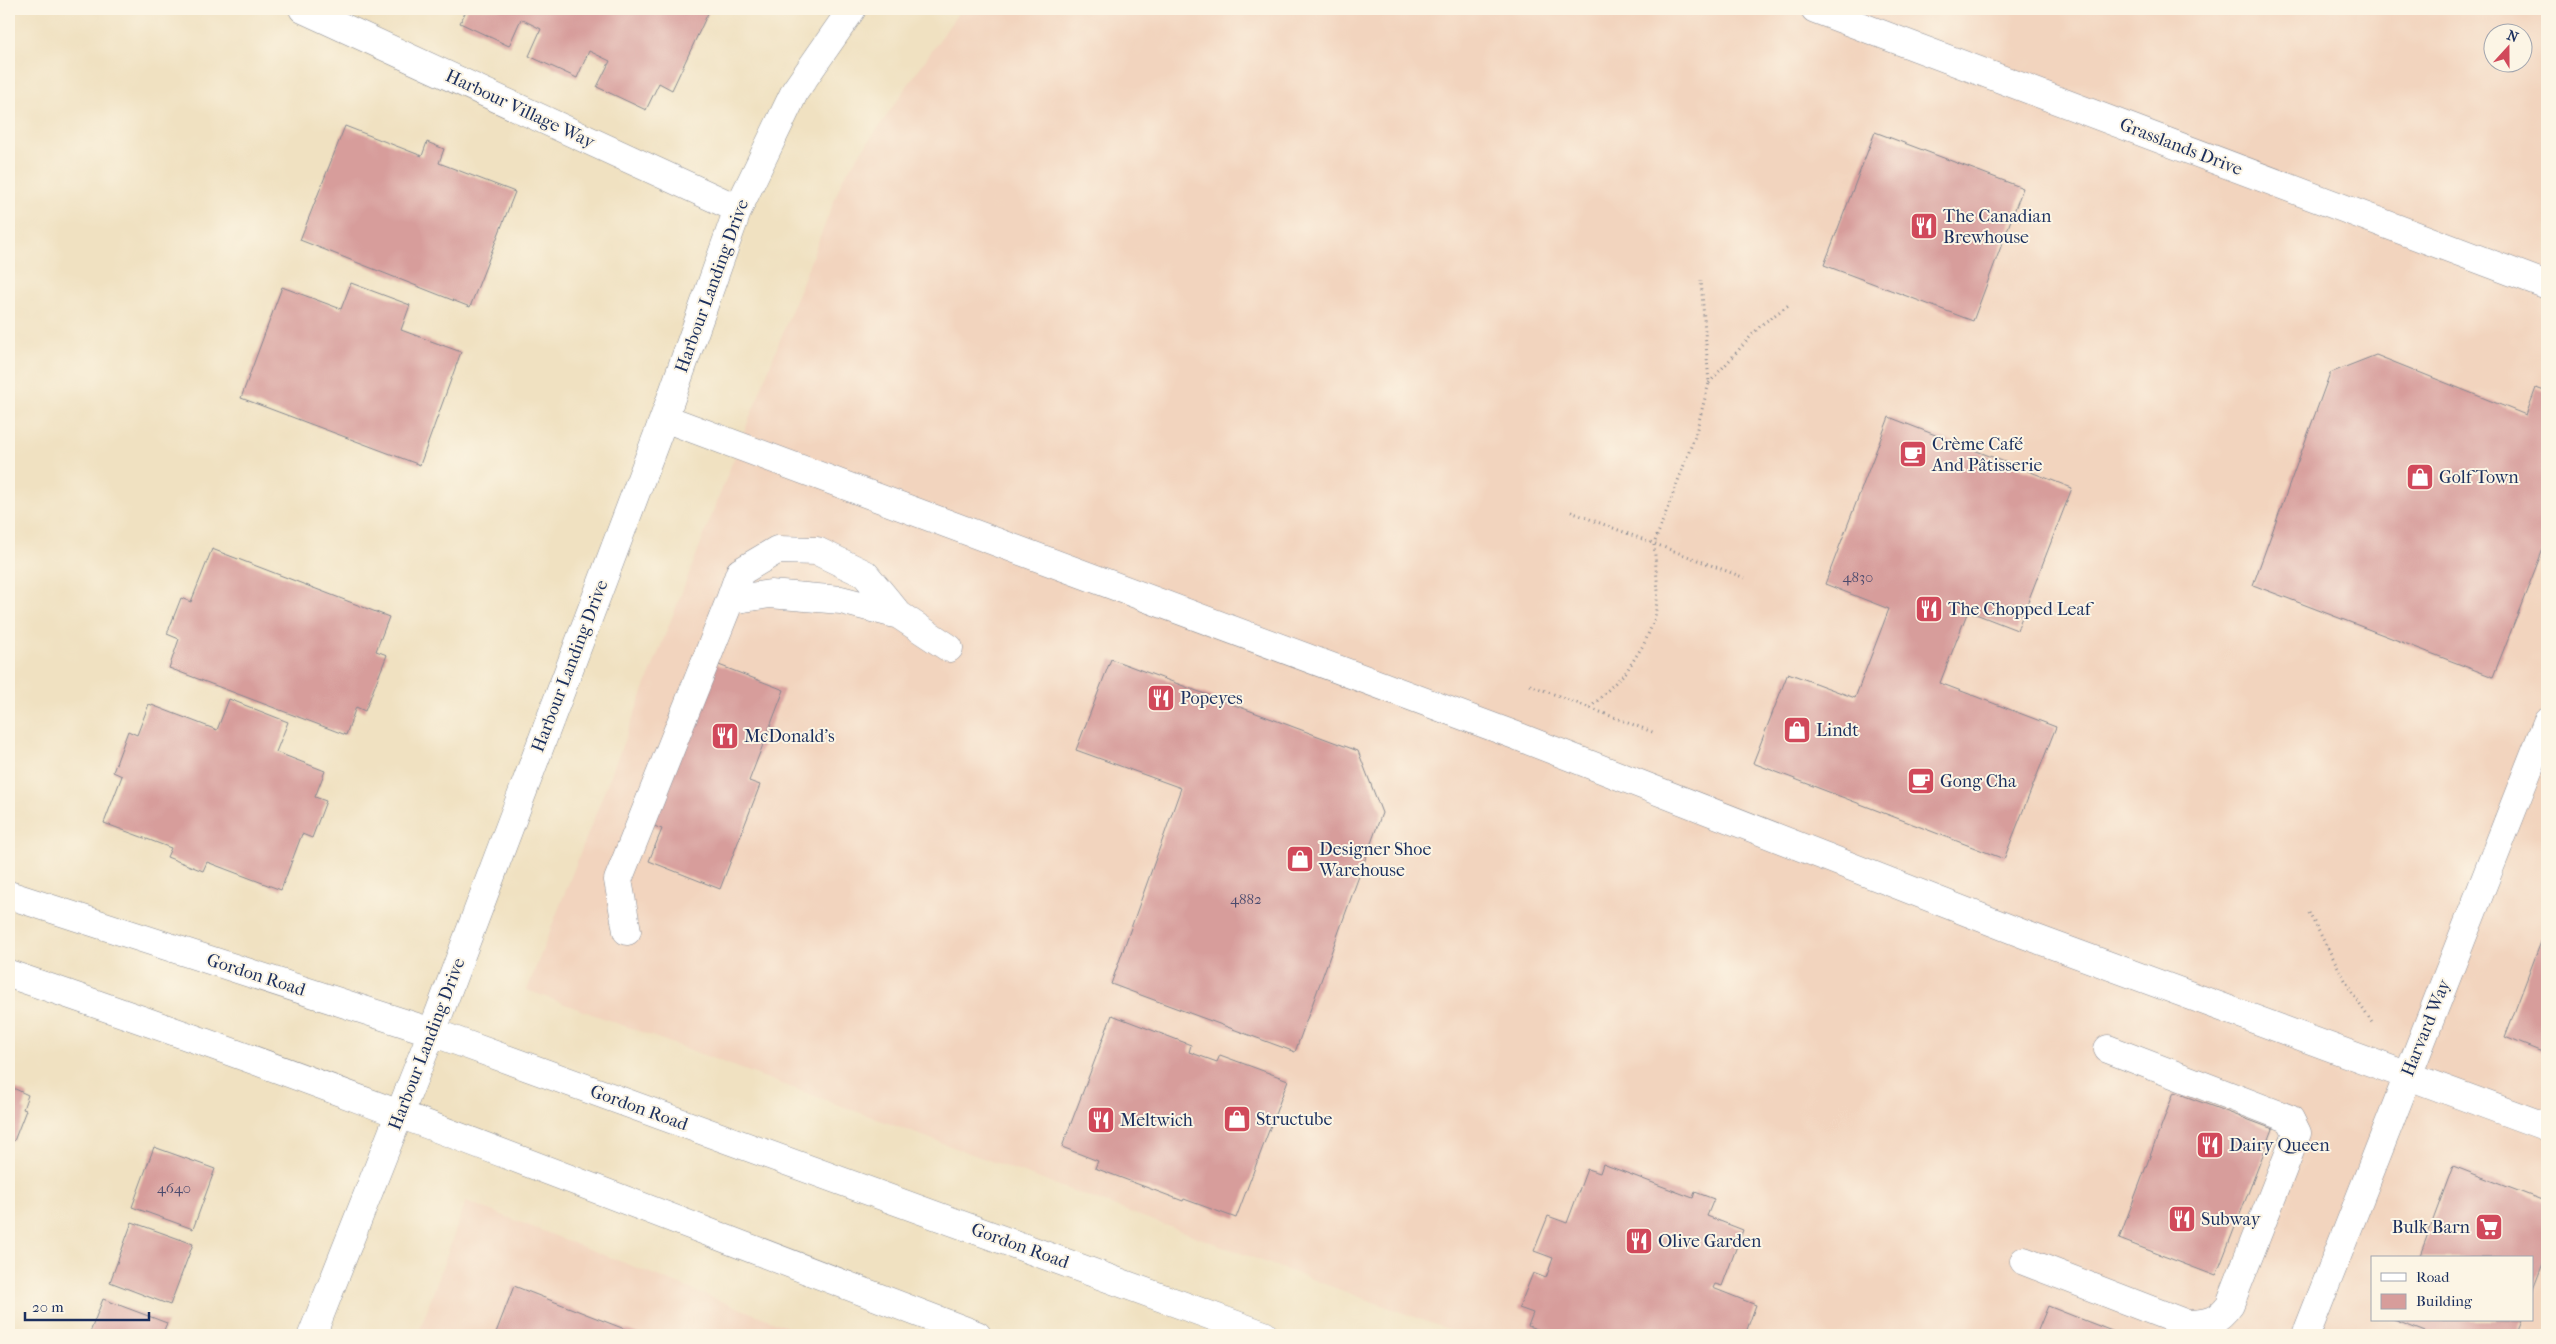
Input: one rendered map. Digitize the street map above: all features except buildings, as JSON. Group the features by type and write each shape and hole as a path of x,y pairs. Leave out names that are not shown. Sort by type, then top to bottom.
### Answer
{"street":[{"name":"Harbour Village Way","path":"302,9 738,209"},
{"name":"Harbour Landing Drive","path":"312,1335 432,1032 664,418 738,209 795,91 852,9"},
{"name":"Grasslands Drive","path":"1814,9 2547,285"},
{"path":"664,418 1508,733 2026,935 2547,1127"},
{"path":"626,931 618,880 740,572 777,550 817,552 865,574 899,615 949,648"},
{"path":"730,600 770,594 840,600 899,615"},
{"name":"Harvard Way","path":"2306,1335 2547,722"},
{"name":"Gordon Road","path":"9,895 432,1032 1264,1335"},
{"path":"9,974 135,1016 977,1335"},
{"path":"2024,1261 2187,1324 2206,1324 2221,1317 2230,1304 2297,1134 2290,1119 2108,1050"}],"path":[{"path":"1590,708 1626,672 1644,644 1655,618 1658,592 1654,544 1695,436 1709,383 1701,280"},
{"path":"1709,383 1761,325 1790,304"},
{"path":"1570,512 1745,578"},
{"path":"1530,685 1655,733"},
{"path":"2308,913 2352,993 2374,1025"}],"shaded area":[{"path":"961,9 2547,9 2547,1335 1463,1335 527,990 843,178"},
{"path":"466,1201 808,1335 418,1335"}],"place":[{"name":"The Canadian Brewhouse","path":"1924,226"},
{"name":"Crème Café And Pâtisserie","path":"1913,454"},
{"name":"Golf Town","path":"2420,477"},
{"name":"The Chopped Leaf","path":"1929,609"},
{"name":"Popeyes","path":"1161,698"},
{"name":"Lindt","path":"1797,730"},
{"name":"McDonald's","path":"725,736"},
{"name":"Gong Cha","path":"1921,781"},
{"name":"Designer Shoe Warehouse","path":"1300,859"},
{"name":"Structube","path":"1237,1119"},
{"name":"Meltwich","path":"1101,1120"},
{"name":"Dairy Queen","path":"2210,1145"},
{"name":"Subway","path":"2182,1219"},
{"name":"Bulk Barn","path":"2489,1227"},
{"name":"Olive Garden","path":"1639,1241"}]}
